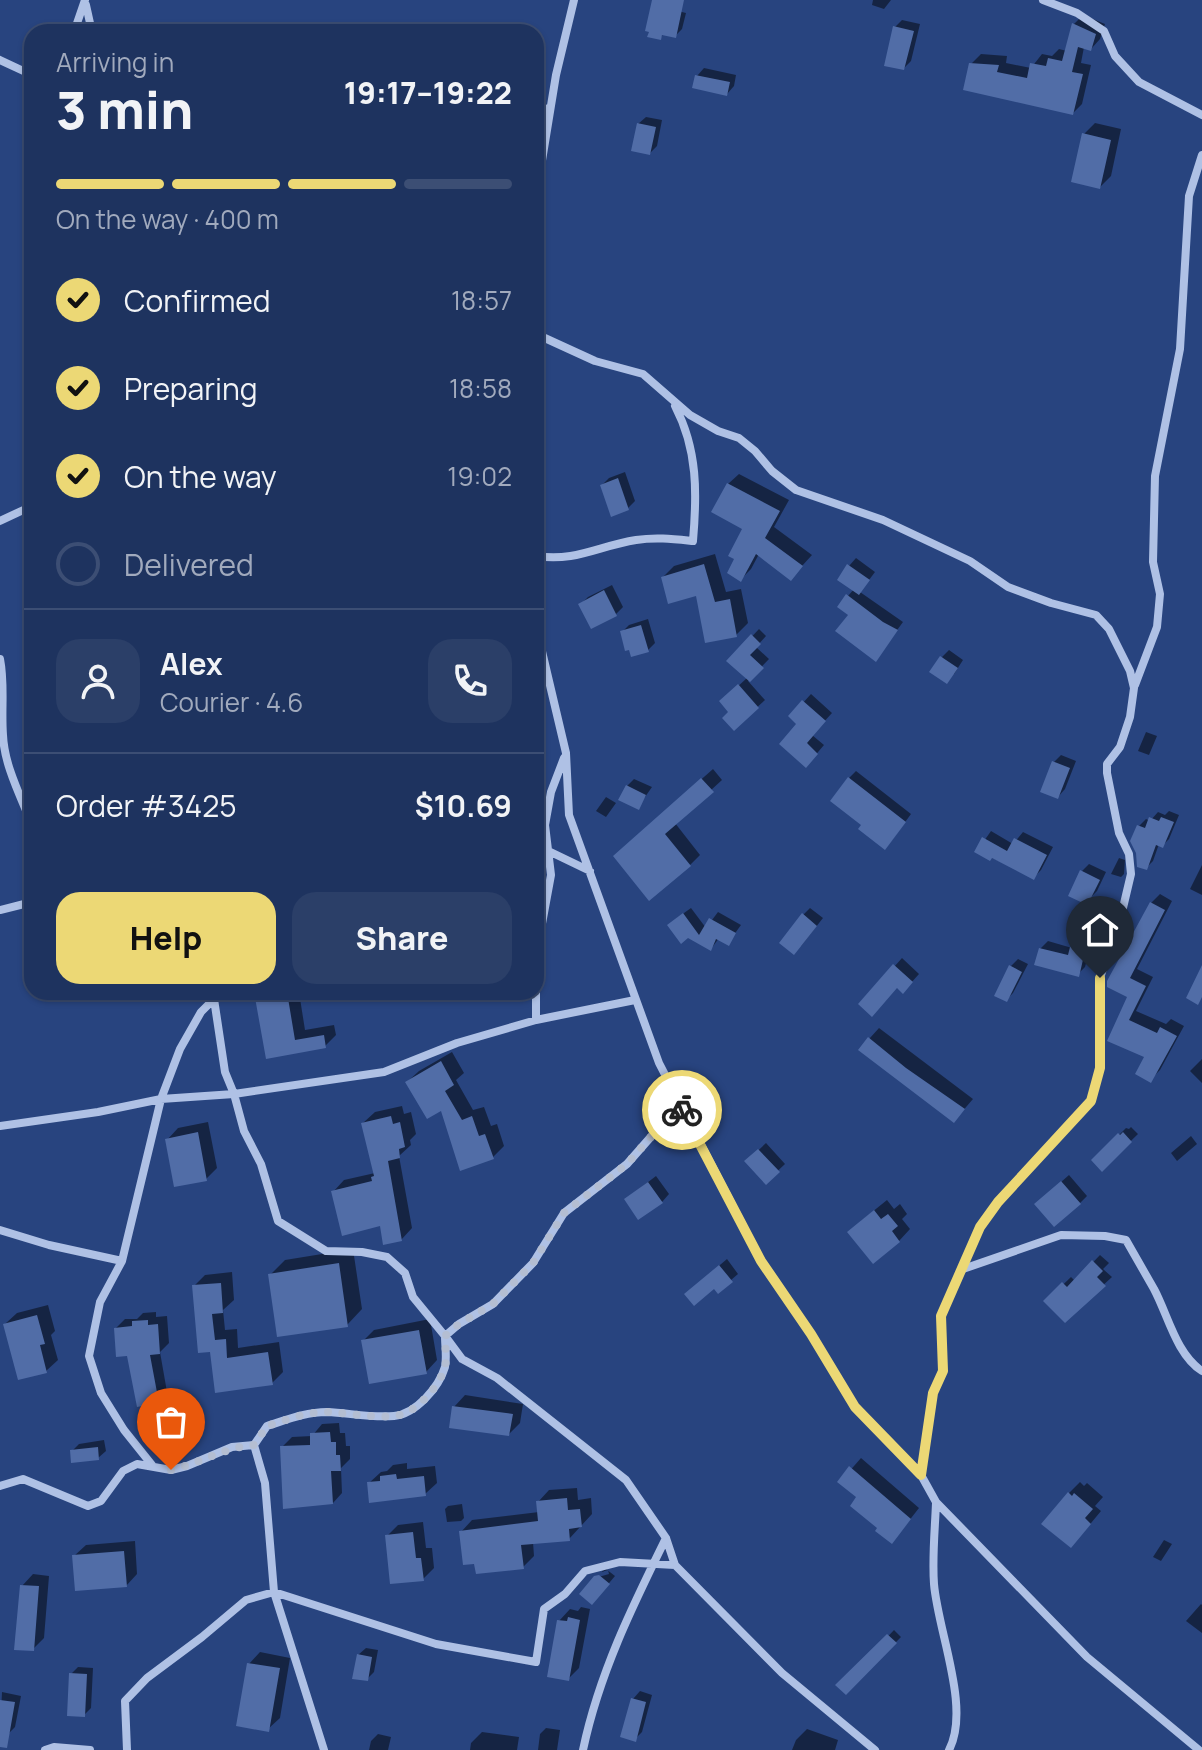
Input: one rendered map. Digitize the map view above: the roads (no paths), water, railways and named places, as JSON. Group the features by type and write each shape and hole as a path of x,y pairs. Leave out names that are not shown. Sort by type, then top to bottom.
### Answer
{"street":[{"path":"544,146 574,0"},
{"path":"1043,0 1077,13 1104,31 1115,56 1139,82 1202,115"},
{"path":"77,24 85,2"},
{"path":"85,2 90,24"},
{"path":"0,60 24,71"},
{"path":"544,111 550,107"},
{"path":"1134,688 1157,627 1160,594 1153,562 1155,476 1180,349 1189,196 1202,155"},
{"path":"544,338 595,361 643,374 673,402 718,431 739,438 796,490 883,520 970,561 1008,587 1096,615 1103,621 1130,671 1134,702 1120,747 1107,764 1109,791 1119,833 1129,854 1131,874 1100,978 1100,1068 1091,1101 998,1202 980,1227 941,1316 943,1371 933,1393 921,1475"},
{"path":"544,557 581,556 610,546 660,537 693,541 694,458 686,427 673,402"},
{"path":"0,521 24,510"},
{"path":"0,659 3,675 2,738 24,804"},
{"path":"544,660 566,753 569,815 635,1000 659,1063 761,1261 811,1334 855,1407 921,1475 936,1502 1087,1657 1199,1750"},
{"path":"544,913 551,875 545,825 566,753"},
{"path":"544,848 590,871"},
{"path":"0,910 24,904"},
{"path":"152,1465 124,1430 101,1393 89,1356 100,1302 122,1261 161,1099 180,1049 211,1000"},
{"path":"216,1000 225,1072 244,1131 261,1164 278,1221 326,1251 362,1252 387,1257 405,1273 413,1297 462,1359 497,1378 626,1480 666,1538 675,1565 782,1673 875,1750"},
{"path":"536,1000 536,1020"},
{"path":"0,1126 98,1112 161,1099 234,1094 384,1072 457,1043 536,1020 635,1000"},
{"path":"254,1445 267,1426 298,1416 325,1412 398,1416 415,1407 433,1391 445,1365 445,1336 493,1304 533,1263 564,1213 627,1164 656,1131 683,1109"},
{"path":"0,1230 49,1245 122,1261"},
{"path":"963,1269 1061,1235 1126,1240 1155,1290 1179,1344 1202,1371"},
{"path":"0,1486 23,1479 88,1506 101,1501 123,1471 137,1464 171,1470 232,1447 254,1445"},
{"path":"254,1445 265,1483 274,1592 324,1750"},
{"path":"936,1502 934,1585 958,1714 954,1740 949,1750"},
{"path":"583,1750 603,1676 666,1538"},
{"path":"127,1750 125,1701 147,1678 246,1600 274,1592 436,1644 536,1662 544,1609 565,1594 585,1571 620,1562 675,1565"},
{"path":"45,1750 54,1747 90,1750"}]}
